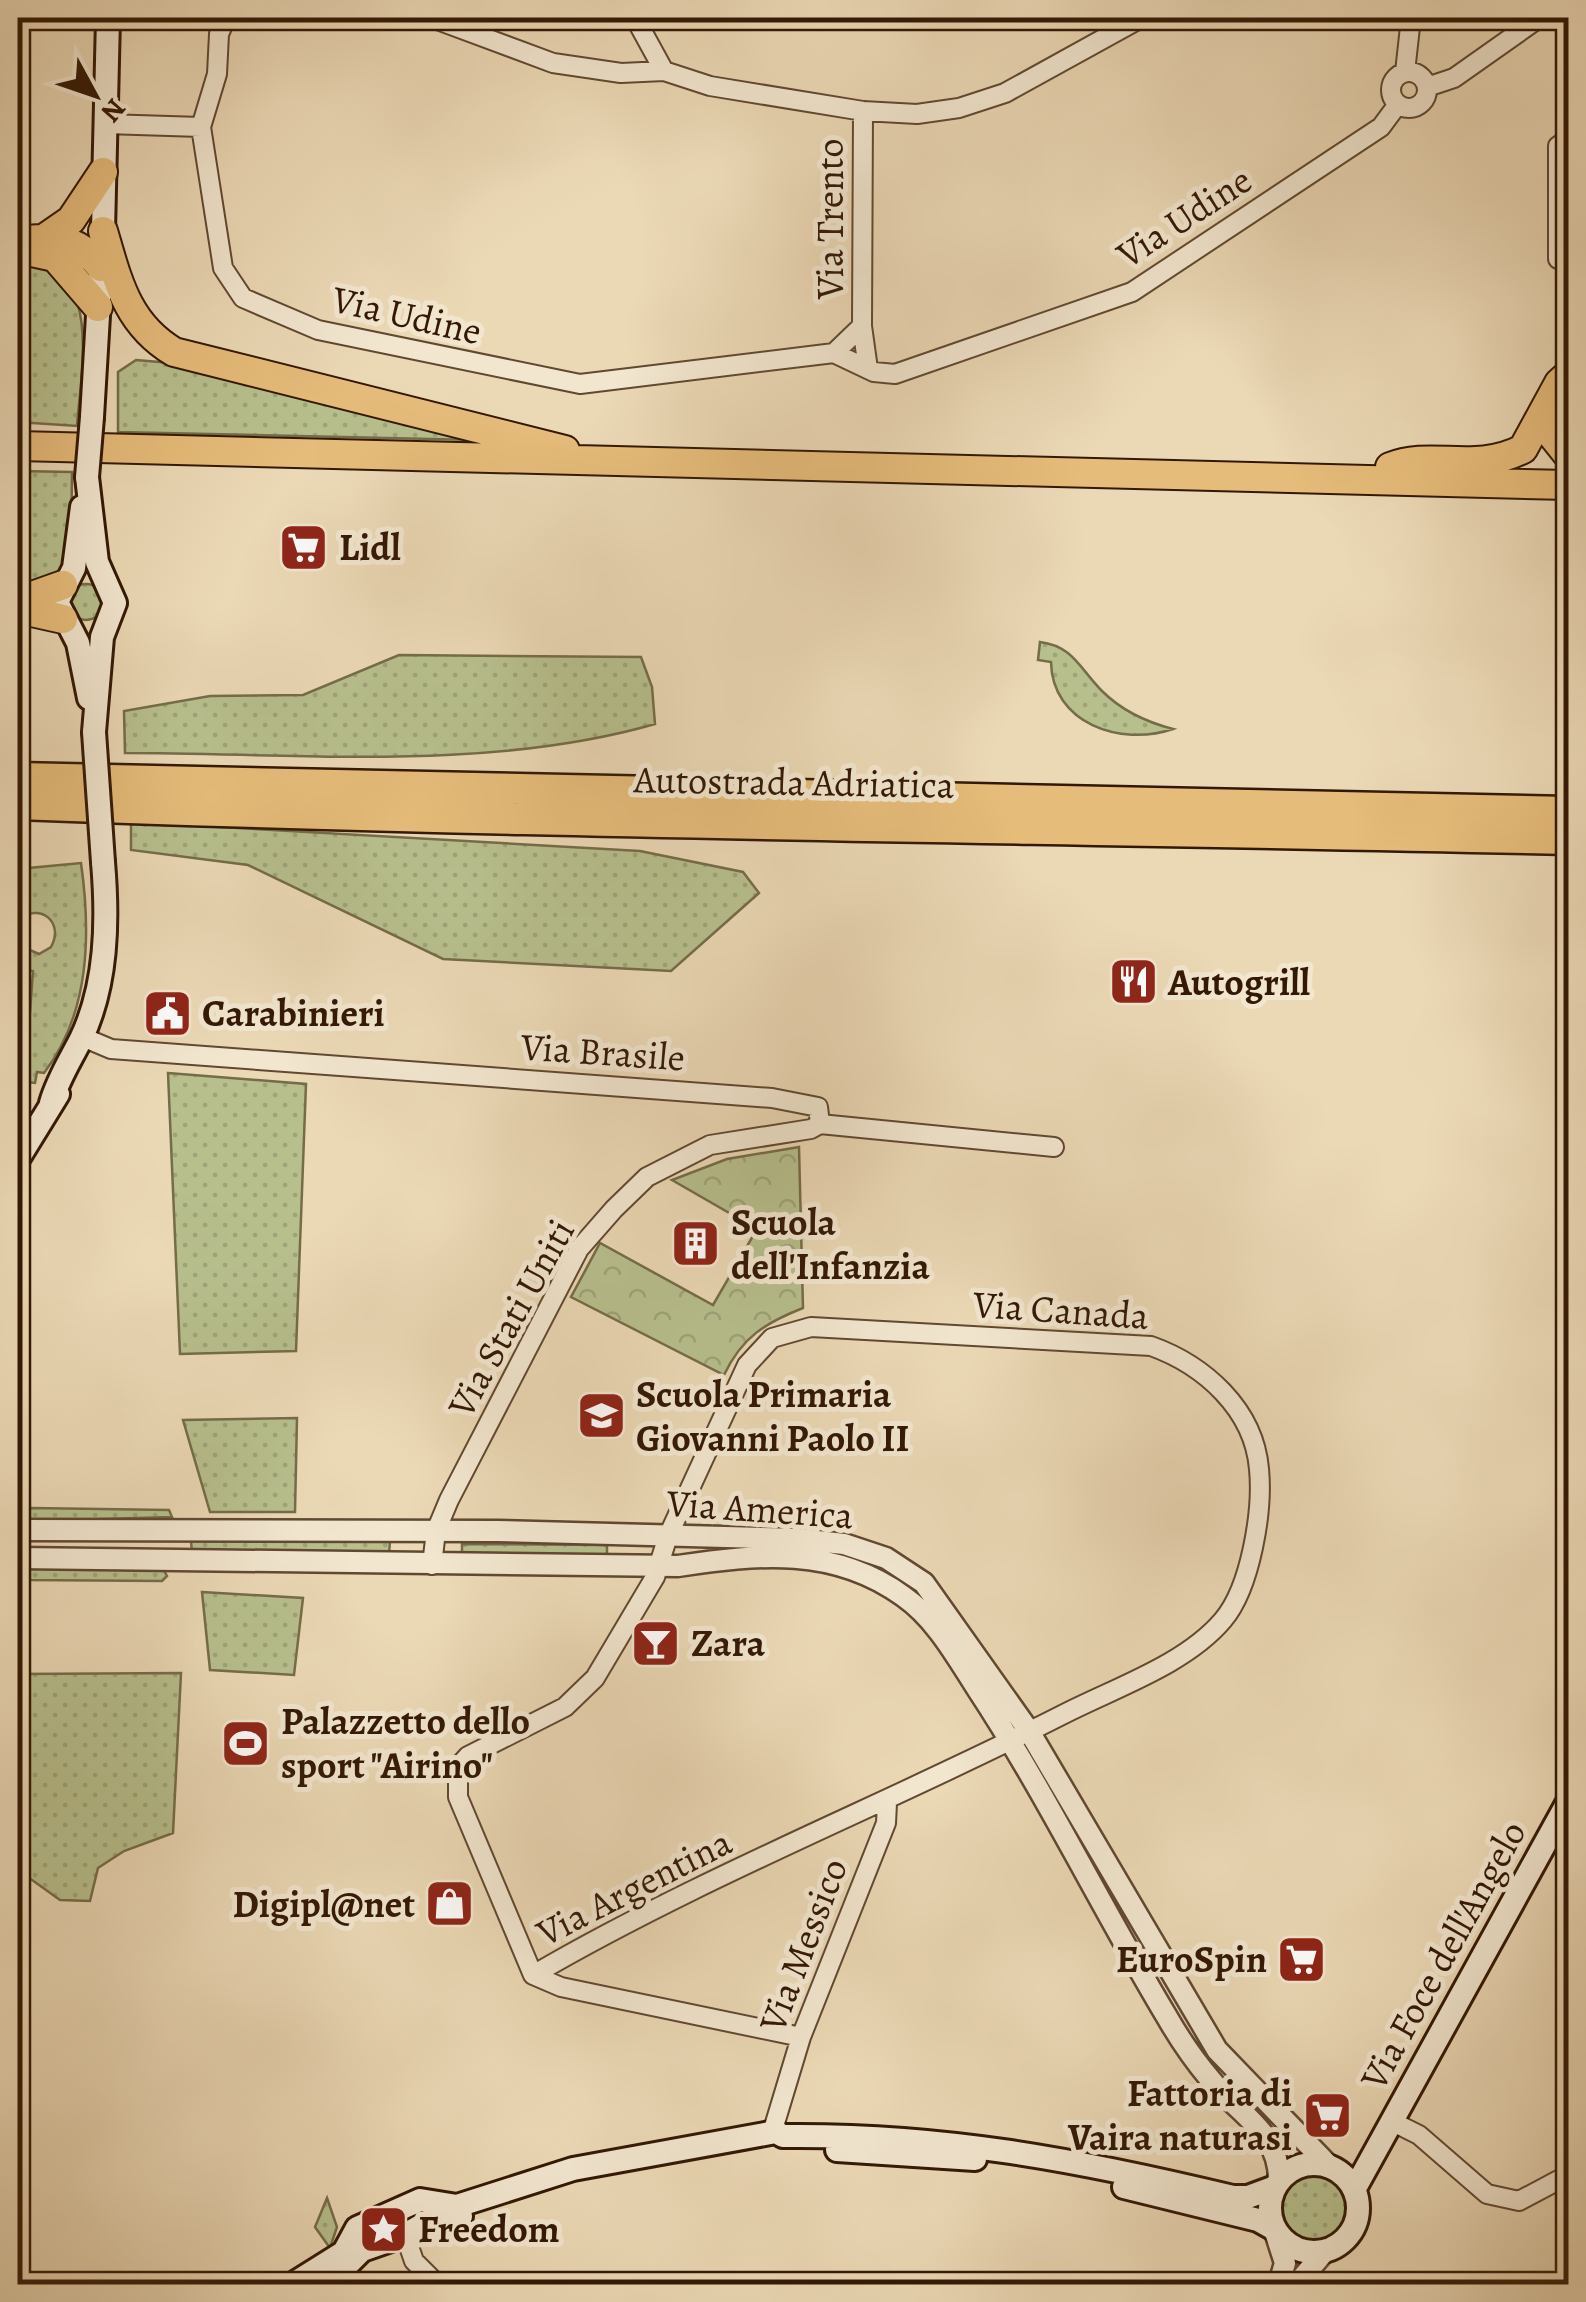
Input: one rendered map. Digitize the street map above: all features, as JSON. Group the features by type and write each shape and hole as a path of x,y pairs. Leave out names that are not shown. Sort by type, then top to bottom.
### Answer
{"highway":[{"path":"31,239 71,220 104,172"},
{"path":"104,231 130,314 150,338 174,352 620,464"},
{"path":"31,239 74,242 87,249 101,266"},
{"path":"18,249 55,257 98,306"},
{"path":"1368,480 1396,464 1505,458 1522,449 1568,375"},
{"path":"1544,415 1552,435 1568,455"},
{"path":"23,449 1568,485"},
{"path":"1486,482 1513,494 1568,496"},
{"path":"18,601 66,582"},
{"path":"18,609 66,622"},
{"name":"Autostrada Adriatica","path":"18,778 1568,812"},
{"name":"Autostrada Adriatica","path":"18,804 341,816 768,820 1568,839"}],"main road":[{"path":"18,1159 51,1103 73,1077 89,1037 104,954 104,862 94,729 78,643 58,602 66,582 87,476 104,231 108,18"},
{"path":"87,476 102,578 114,594 110,620 102,637 94,729"},
{"path":"66,582 87,574 102,578"},
{"path":"66,622 86,631 110,620"},
{"name":"Via Foce dell'Angelo","path":"1354,2190 1565,1817"},
{"path":"315,2284 348,2266 358,2244 357,2228 420,2200 460,2216 548,2184 648,2158 776,2134 904,2137 983,2145 1232,2197 1261,2194 1304,2165 1334,2169 1354,2190 1358,2208 1353,2229 1343,2242 1325,2252 1299,2250 1258,2220 1132,2188 979,2159 776,2134"},
{"name":"Via Foce dell'Angelo","path":"1334,2169 1359,2160 1378,2142"},
{"path":"1274,2229 1270,2202 1277,2184"},
{"path":"293,2284 358,2244 405,2235 437,2209"}],"street":[{"path":"104,124 201,127 217,74 219,34 226,18"},
{"path":"432,18 553,62 621,73 664,72 710,86 864,112 941,112 984,100 1032,80 1111,24 1141,18"},
{"path":"636,18 664,72"},
{"path":"1398,104 1392,89 1405,72 1411,18"},
{"name":"Via Udine","path":"201,127 223,268 243,298 318,330 580,384 834,353 868,369 895,374 1132,292 1382,127 1398,104 1410,108 1421,103 1427,87 1454,78 1539,18"},
{"path":"1405,72 1419,74 1427,87"},
{"name":"Via Trento","path":"862,326 864,112"},
{"path":"1558,259 1558,146 1568,139"},
{"path":"862,326 868,369"},
{"path":"834,353 862,326"},
{"name":"Via Brasile","path":"89,1037 130,1048 772,1098 818,1107 820,1124 1054,1147"},
{"name":"Via Stati Uniti","path":"432,1565 436,1531 578,1248 647,1177 710,1145 811,1129 820,1124"},
{"name":"Via Canada","path":"664,1551 747,1366 758,1349 789,1329 1152,1346 1182,1357 1201,1368 1230,1399 1258,1449 1262,1504 1236,1602 1195,1646 1020,1736"},
{"name":"Via America","path":"18,1530 436,1531 664,1551 802,1556 871,1575 906,1598 936,1625 1020,1736 1181,2039 1210,2081 1267,2136 1277,2153 1277,2184"},
{"path":"180,1560 181,1531"},
{"name":"Via America","path":"18,1558 432,1565 844,1544 886,1558 924,1584 1218,2050 1334,2169"},
{"name":"Via Argentina","path":"664,1551 603,1666 582,1693 565,1707 468,1756 458,1766 458,1797 534,1974 641,1912 887,1802 1020,1736"},
{"name":"Via Messico","path":"776,2134 801,2037 886,1823 887,1802"},
{"path":"534,1974 561,1987 801,2037"},
{"path":"1181,2039 1202,2025"},
{"path":"1391,2121 1419,2135 1487,2194 1519,2201 1568,2175"},
{"path":"1274,2229 1285,2263 1279,2284"},
{"path":"405,2235 414,2261 436,2284"},
{"path":"1296,2284 1325,2252"}],"green space":[{"path":"18,259 48,265 64,277 74,295 83,338 77,426 18,422"},
{"path":"136,360 171,363 476,440 118,432 118,372"},
{"path":"18,471 72,472 71,551 65,570 18,593"},
{"path":"86,584 98,590 104,602 98,614 86,620 74,614 68,602 74,590"},
{"path":"1040,642 1068,653 1109,698 1126,710 1173,729 1153,734 1111,732 1076,715 1054,683 1051,662 1038,660"},
{"path":"399,655 641,657 652,687 655,724 526,749 460,754 125,753 124,711 210,696 303,695"},
{"path":"131,822 640,851 743,872 759,893 671,971 443,959 248,865 131,850"},
{"path":"81,863 86,945 79,999 59,1050 44,1073 37,1072 35,1083 25,1082 33,971 18,969 18,945 39,954 51,947 55,930 48,917 41,914 26,915 18,921 18,869"},
{"path":"168,1073 306,1084 296,1351 180,1354"},
{"path":"799,1147 803,1308 756,1333 724,1375 571,1297 600,1243 713,1305 757,1229 672,1180 727,1159"},
{"path":"297,1418 295,1512 210,1512 183,1420"},
{"path":"31,1508 169,1510 172,1517 30,1521 26,1515"},
{"path":"191,1541 390,1541 389,1554 192,1553"},
{"path":"462,1544 607,1545 607,1554 462,1556"},
{"path":"26,1567 163,1569 167,1576 162,1581 24,1580 21,1574"},
{"path":"202,1592 303,1598 294,1675 210,1670"},
{"path":"181,1673 173,1833 124,1851 98,1868 90,1901 60,1900 18,1870 25,1710 18,1709 18,1674"},
{"path":"1314,2175 1337,2185 1347,2208 1337,2231 1314,2241 1291,2231 1281,2208 1291,2185"},
{"path":"327,2198 337,2227 330,2248 315,2227"}],"place":[{"name":"Lidl","path":"304,547"},
{"name":"Autogrill","path":"1133,982"},
{"name":"Carabinieri","path":"167,1013"},
{"name":"Scuola dell'Infanzia","path":"696,1244"},
{"name":"Scuola Primaria Giovanni Paolo II","path":"601,1416"},
{"name":"Zara","path":"656,1643"},
{"name":"Palazzetto dello sport \"Airino\"","path":"246,1743"},
{"name":"Digipl@net","path":"450,1904"},
{"name":"EuroSpin","path":"1302,1959"},
{"name":"Fattoria di Vaira naturasi","path":"1327,2115"},
{"name":"Freedom","path":"383,2229"}]}
